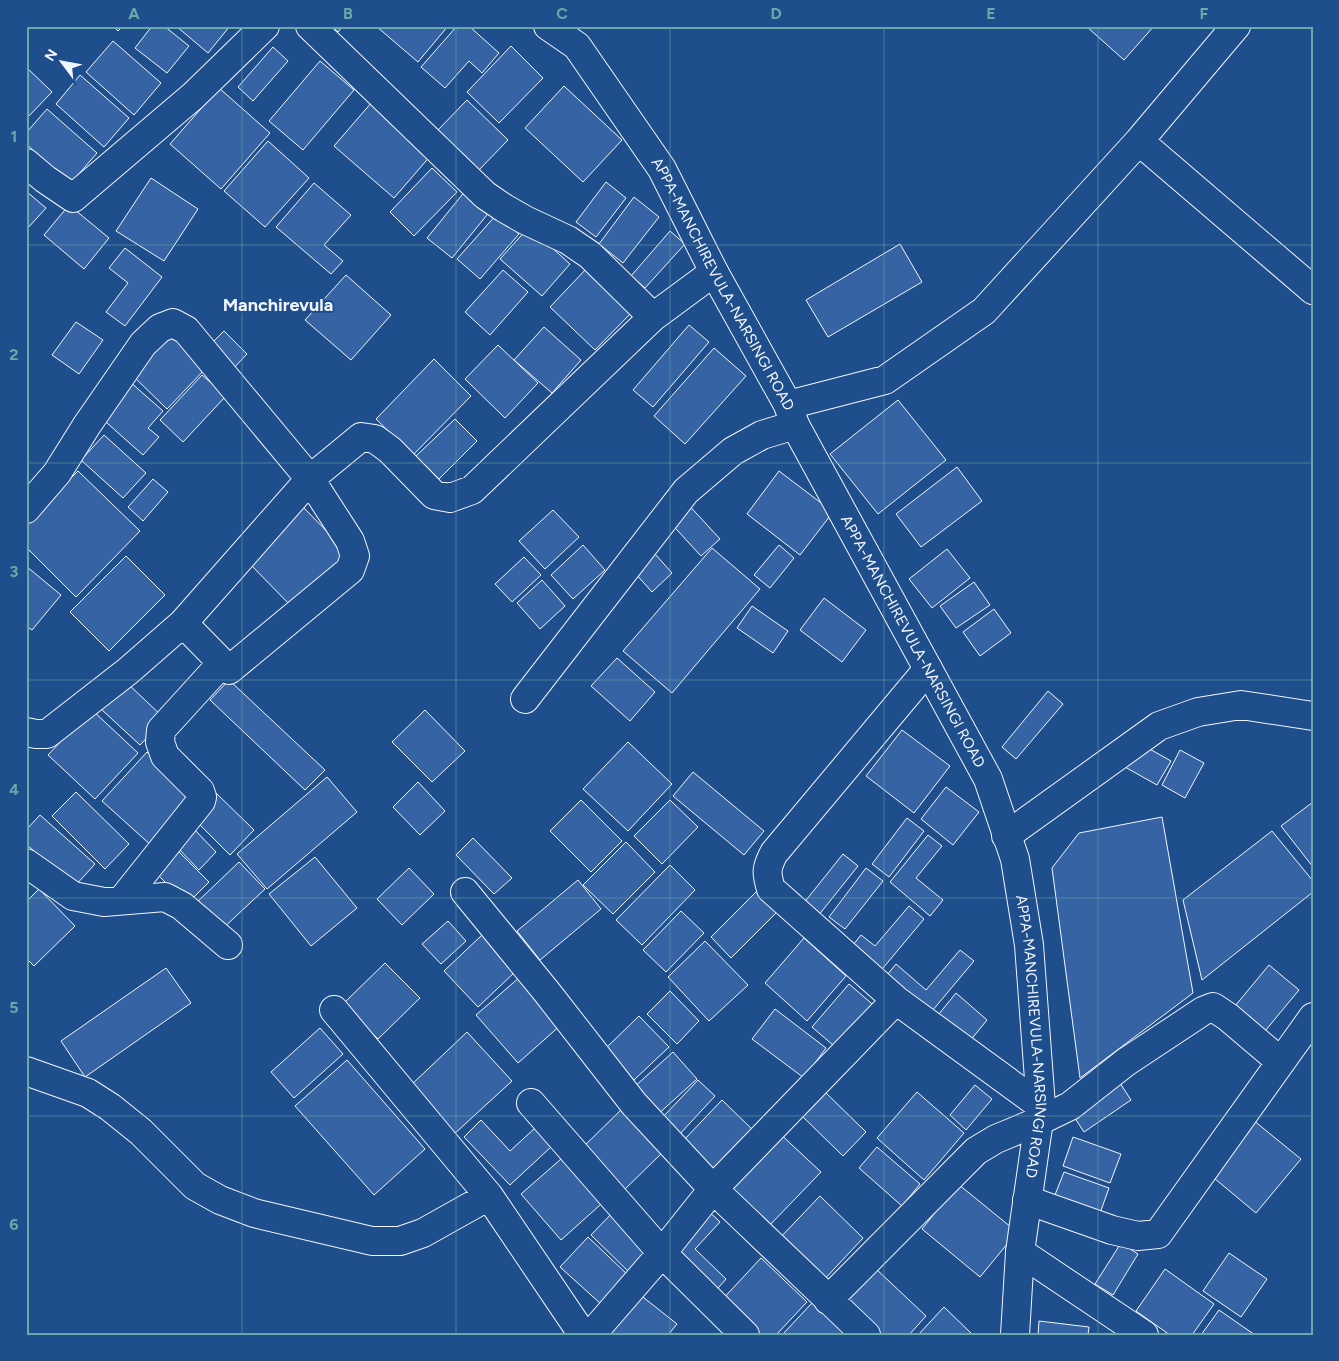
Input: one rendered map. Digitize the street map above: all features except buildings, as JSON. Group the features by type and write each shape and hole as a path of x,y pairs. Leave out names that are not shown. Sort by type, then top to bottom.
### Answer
{"street":[{"path":"26,163 73,198 193,96 265,26"},
{"path":"310,26 485,195 525,220 568,240 590,254 653,317"},
{"path":"525,698 686,491 733,451 792,415 885,380 984,311 1139,141 1236,26"},
{"name":"APPA-MANCHIREVULA-NARSINGI ROAD","path":"551,27 577,46 662,169 714,272 988,778 1015,859 1029,944 1039,1114 1020,1252 1015,1335"},
{"path":"1139,141 1313,290"},
{"path":"26,732 47,734 128,671 183,623 310,480 361,437 375,439 390,450 434,495 450,498 472,490 653,317 714,272"},
{"path":"26,509 57,473 87,425 143,344 160,328 173,323 186,330 310,480 350,541 356,556 350,570 229,670 183,623"},
{"path":"122,900 201,801 200,791 165,756 160,742 161,730 222,663"},
{"path":"928,669 774,854 767,866 768,878 772,889 896,1000 1039,1114"},
{"path":"1006,836 1160,726 1198,712 1241,705 1313,716"},
{"path":"26,863 73,896 104,902 164,897 182,906 228,945"},
{"path":"464,892 546,991 634,1104 713,1189 866,1335"},
{"path":"591,1335 662,1254 713,1189 896,1000"},
{"path":"828,1300 976,1151 1039,1114 1070,1106 1126,1062 1194,1017 1213,1007 1228,1017 1281,1062"},
{"path":"334,1010 489,1196 582,1335"},
{"path":"1027,1200 1112,1230 1138,1236 1158,1234 1313,1017"},
{"path":"26,1071 88,1093 140,1132 195,1186 220,1200 254,1213 372,1241 400,1241 423,1232 489,1196"},
{"path":"531,1103 662,1254 745,1335"},
{"path":"1020,1252 1144,1335"}],"district":[{"name":"Manchirevula","path":"278,305"}]}
